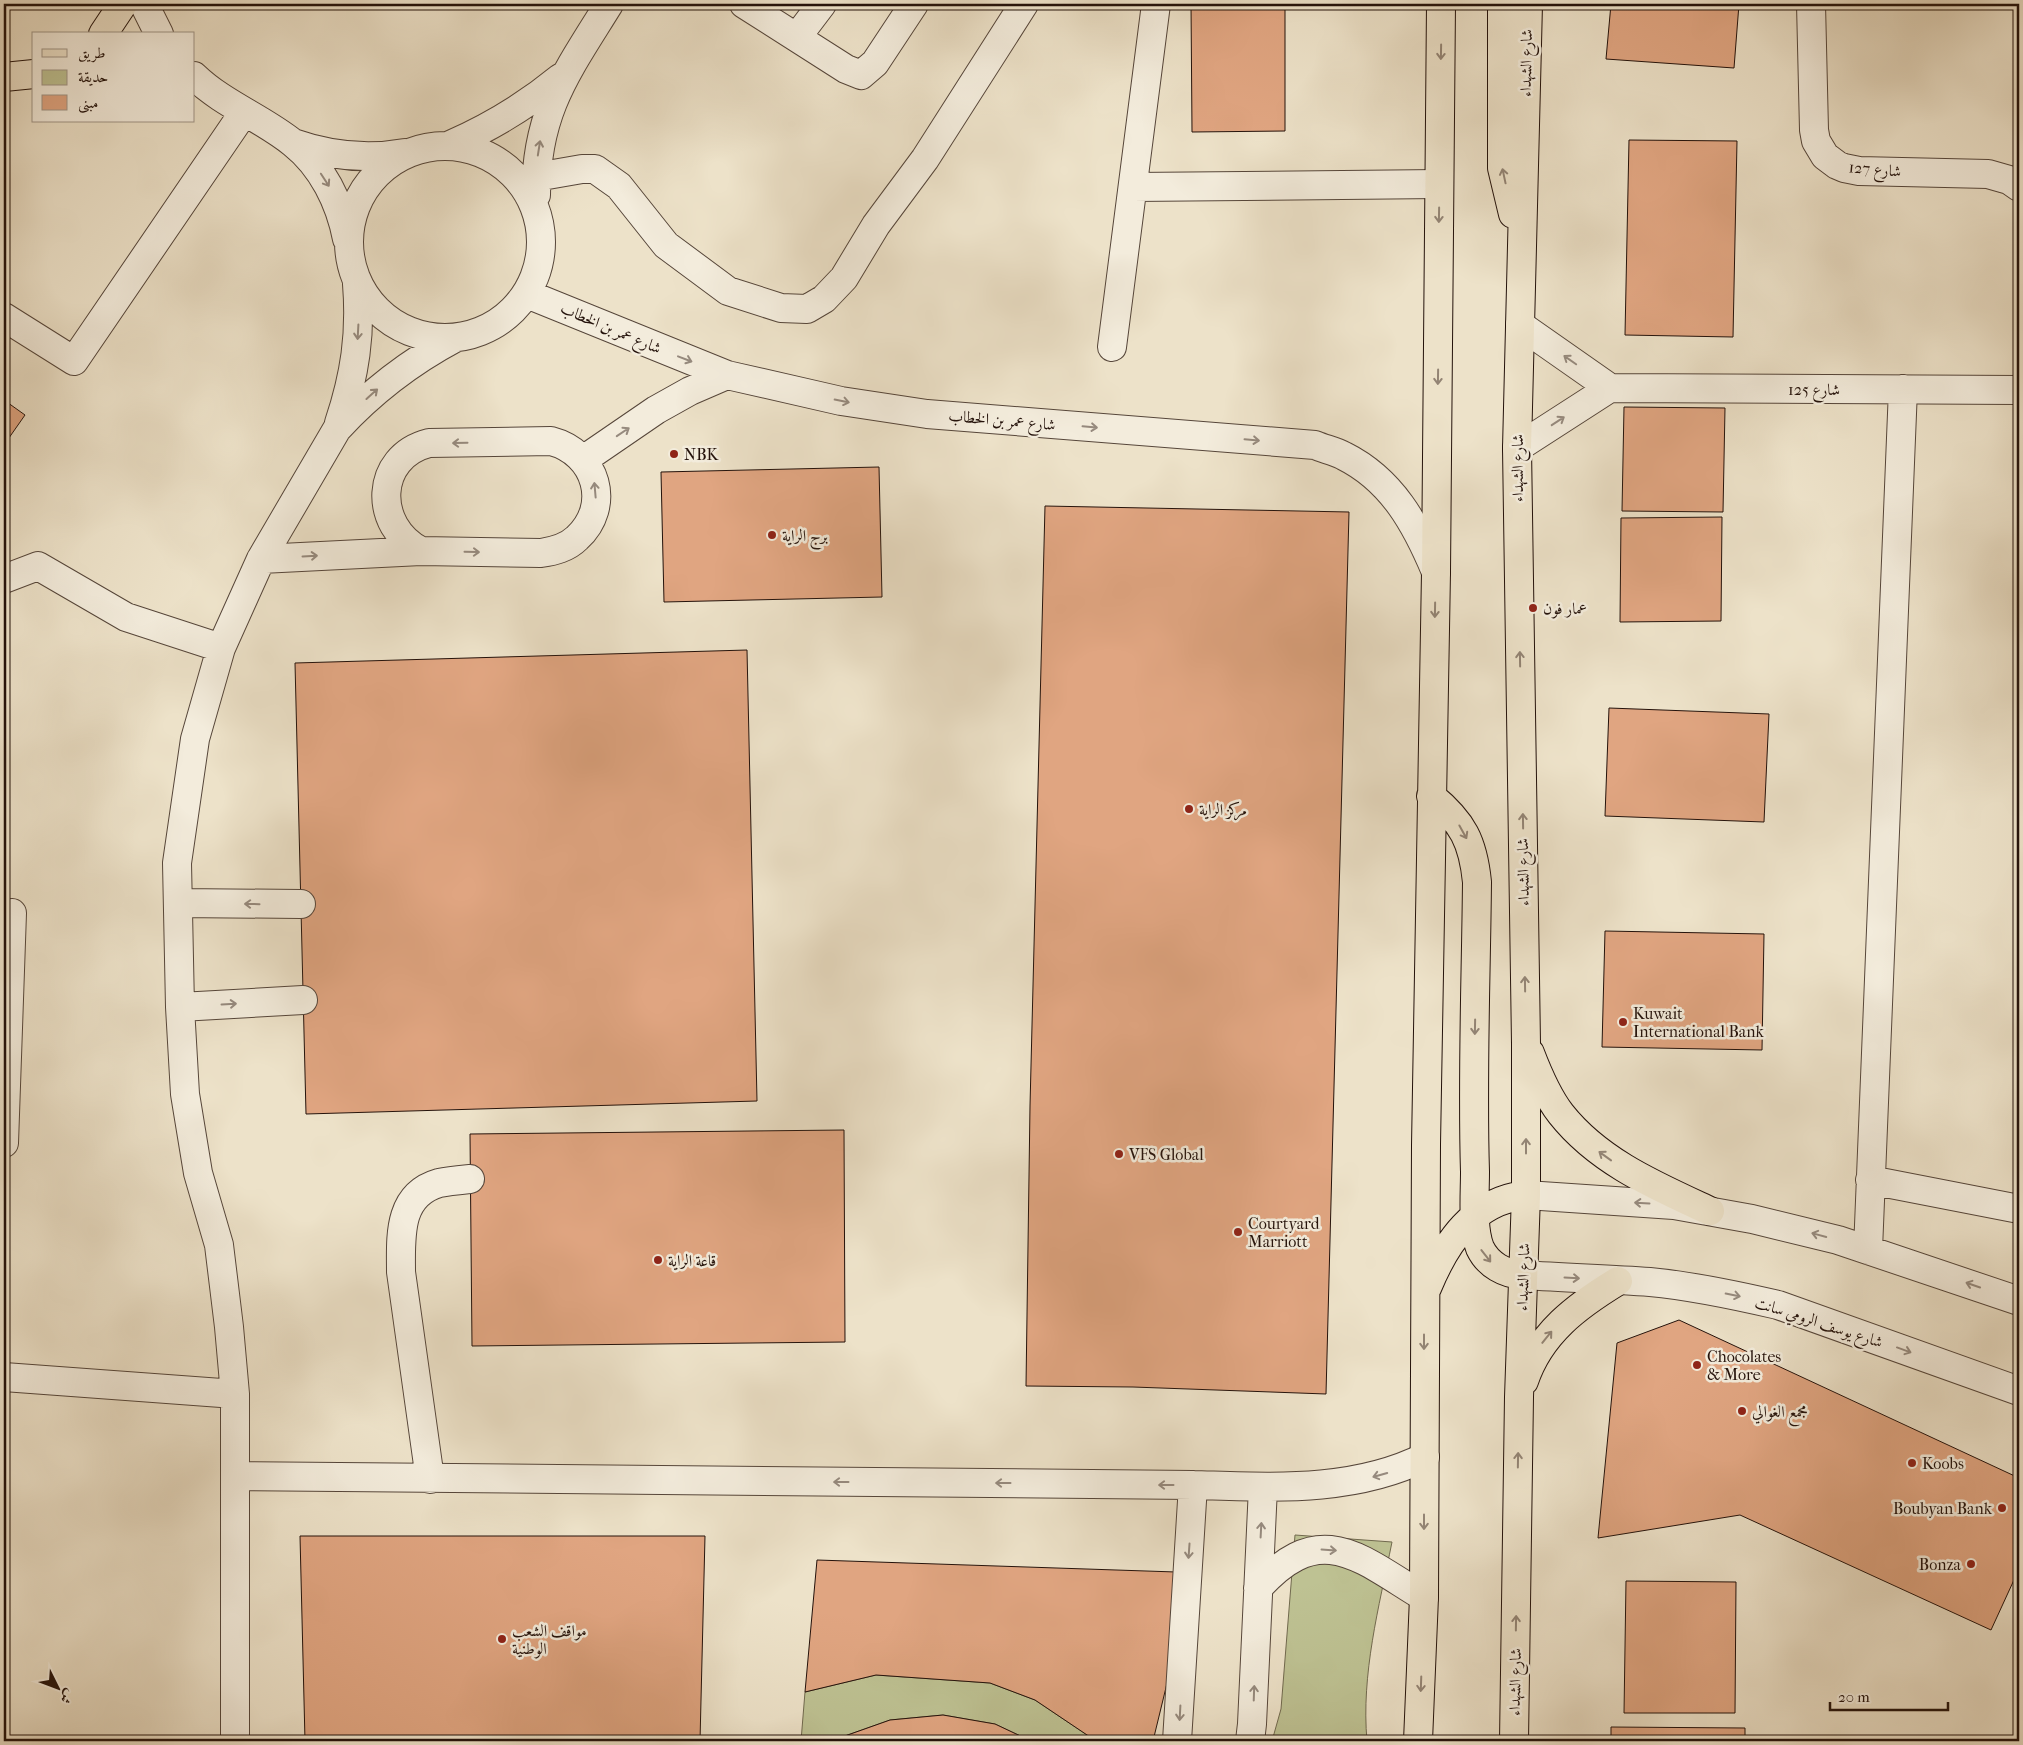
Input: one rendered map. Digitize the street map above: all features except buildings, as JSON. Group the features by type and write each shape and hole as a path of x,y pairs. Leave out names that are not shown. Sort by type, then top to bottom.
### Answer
{"main road":[{"path":"104,32 123,4"},
{"path":"1418,1741 1424,1597 1424,1293 1436,572 1441,4"},
{"path":"1502,4 1502,168 1510,206 1522,240"},
{"name":"شارع الشهداء","path":"1514,1741 1519,1397 1526,1195 1526,1044 1517,448 1528,4"},
{"path":"1431,796 1458,823 1468,840 1474,858 1477,882 1474,1148 1476,1233 1486,1258 1500,1269 1523,1275"},
{"path":"1526,1044 1539,1076 1552,1100 1560,1113 1585,1140 1625,1169 1710,1212"},
{"path":"1424,1293 1452,1240 1476,1215 1497,1202 1507,1198 1526,1195"},
{"path":"1519,1397 1530,1365 1547,1337 1566,1317 1618,1281"}],"street":[{"path":"144,4 158,32"},
{"path":"235,1741 235,1394 219,1246 198,1173 185,1094 180,1006 177,863 195,739 221,648 261,559 338,429 354,411 391,377 433,349 455,338 478,332 500,321 527,294 539,262 541,238 536,178 544,124 550,106 566,74 609,4"},
{"path":"744,4 846,69 861,75 876,63 914,4"},
{"path":"797,38 822,4"},
{"path":"536,178 582,169 595,169 619,186 666,245 728,291 781,308 807,308 824,298 844,278 876,225 925,159 1024,4"},
{"path":"1112,347 1156,4"},
{"name":"شارع 127","path":"1811,4 1814,130 1820,149 1831,161 1859,171 1993,174 2009,180 2019,187"},
{"path":"450,145 511,114 566,74"},
{"path":"199,83 293,143 312,150 352,156 393,155 413,151"},
{"path":"4,317 74,361 244,112"},
{"path":"293,143 318,170 333,194 343,219 349,255 357,284 359,324 356,358 352,382 338,429"},
{"path":"349,255 349,226 358,198 376,174 399,156 427,147 450,145 474,149 495,159 513,173 528,192 538,214"},
{"path":"1133,186 1440,184"},
{"path":"357,284 370,303 388,320 408,331 431,338 455,338"},
{"name":"شارع عمر بن الخطاب","path":"527,294 727,375 842,401 927,414 1315,445 1344,456 1372,474 1394,496 1411,518 1436,572"},
{"path":"1517,448 1610,388 1520,325"},
{"path":"583,460 656,410 690,391 727,375"},
{"name":"شارع 125","path":"1610,388 2019,390"},
{"path":"1868,1250 1903,389"},
{"path":"261,559 421,551 541,553 566,546 576,540 585,530 596,507 595,482 590,470 583,460 570,448 551,441 429,443 416,446 395,466 386,494 386,506 395,528 410,545 421,551"},
{"path":"4,579 38,566 126,617 221,648"},
{"path":"178,903 301,904"},
{"path":"4,1156 12,913"},
{"path":"180,1006 304,1000"},
{"path":"430,1479 401,1272 400,1244 403,1220 412,1200 429,1187 440,1183 470,1179"},
{"path":"1870,1180 2019,1209"},
{"path":"1526,1195 1674,1204 1796,1229 1868,1250 2019,1301"},
{"name":"شارع يوسف الرومي سانت","path":"1523,1275 1649,1282 1697,1288 1778,1305 2019,1391"},
{"path":"4,1377 235,1394"},
{"path":"235,1476 1263,1487 1359,1481 1404,1468 1425,1457"},
{"path":"1177,1741 1193,1485"},
{"path":"1250,1741 1263,1487"},
{"path":"1258,1588 1272,1572 1288,1560 1304,1552 1322,1549 1341,1551 1357,1557 1424,1597"}],"green space":[{"path":"1295,1535 1392,1542 1372,1641 1367,1691 1367,1741 1272,1741 1281,1709"},
{"path":"876,1675 990,1683 1035,1700 1096,1741 1031,1741 995,1724 943,1715 890,1720 842,1737 837,1741 801,1741 805,1692"}],"place":[{"name":"NBK","path":"674,454"},
{"name":"برج الراية","path":"772,535"},
{"name":"عمار فون","path":"1533,608"},
{"name":"مركز الراية","path":"1189,809"},
{"name":"Kuwait International Bank","path":"1623,1022"},
{"name":"VFS Global","path":"1119,1154"},
{"name":"Courtyard Marriott","path":"1238,1232"},
{"name":"قاعة الراية","path":"658,1260"},
{"name":"Chocolates & More","path":"1697,1365"},
{"name":"مجمع الغوالي","path":"1742,1411"},
{"name":"Koobs","path":"1912,1463"},
{"name":"Boubyan Bank","path":"2002,1508"},
{"name":"Bonza","path":"1971,1564"},
{"name":"مواقف الشعب الوطنية","path":"502,1639"}]}
